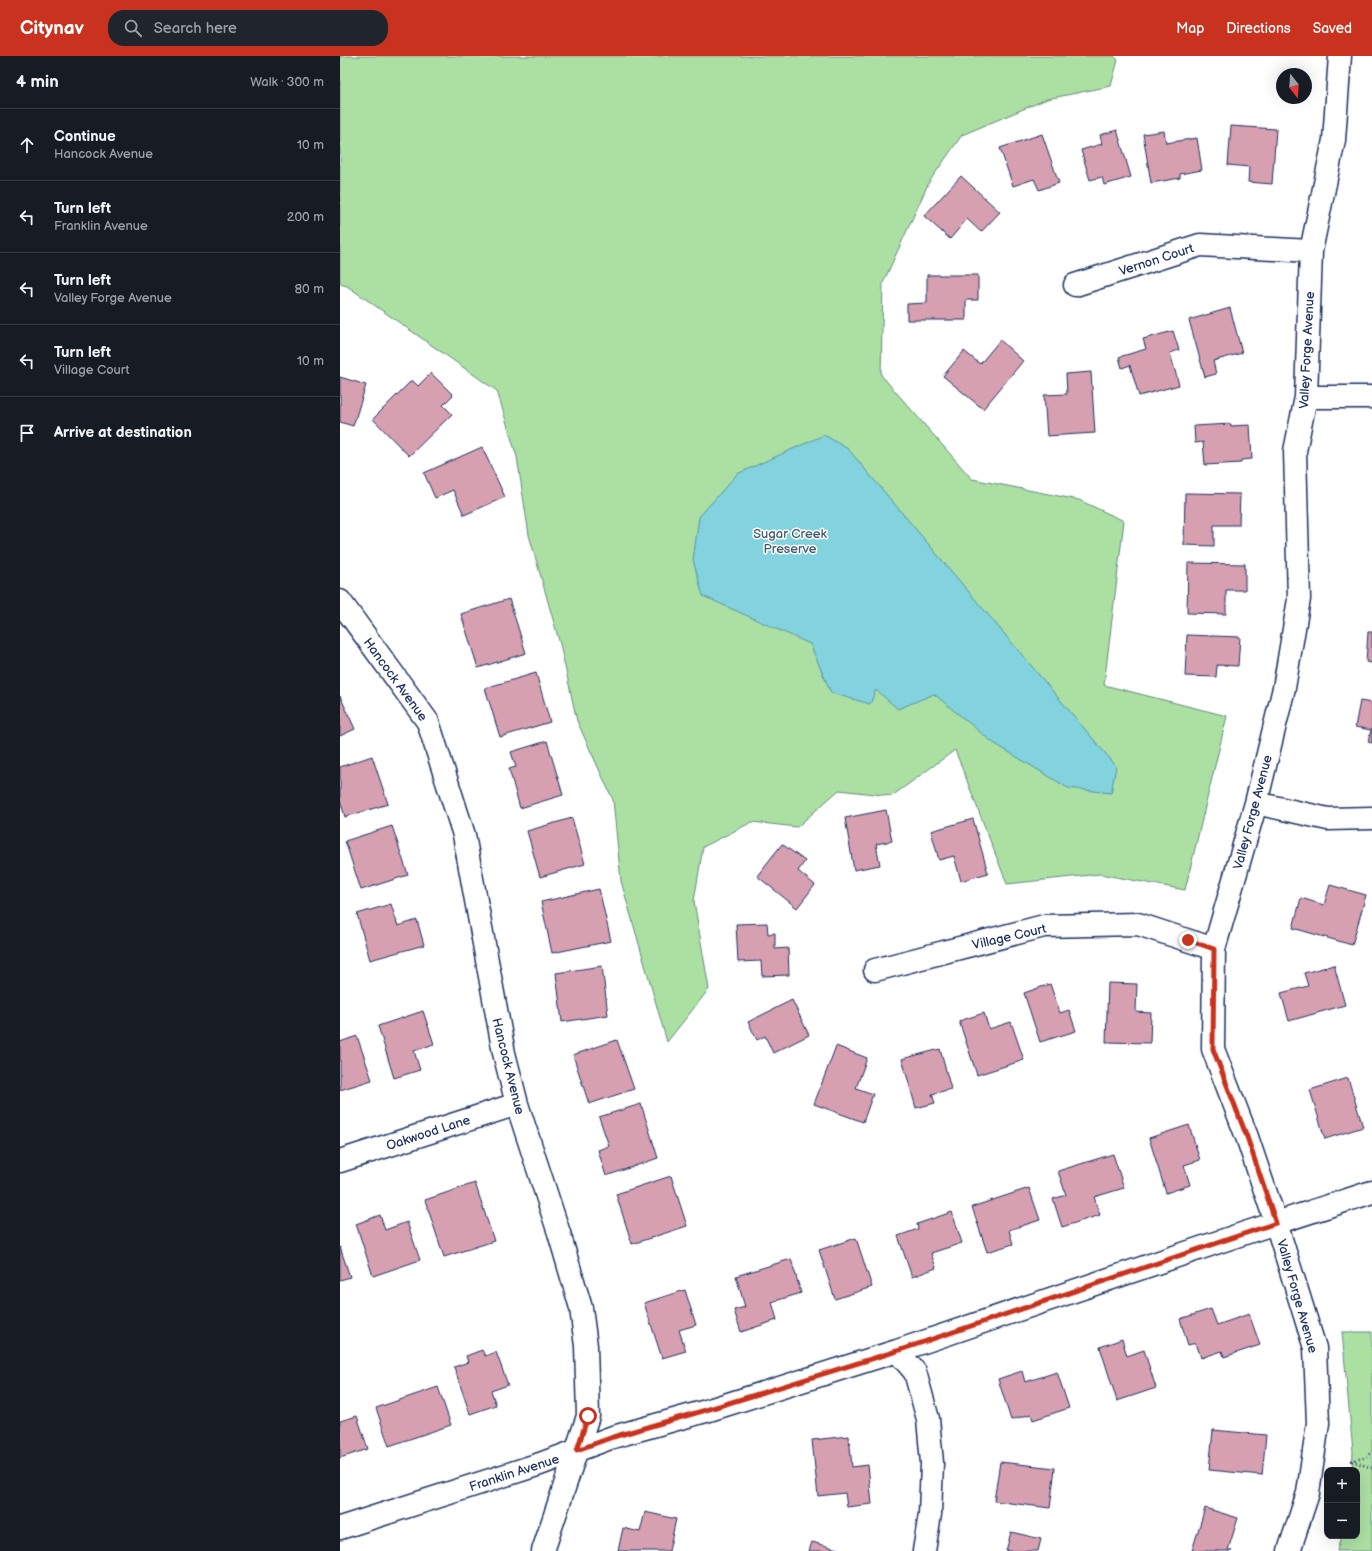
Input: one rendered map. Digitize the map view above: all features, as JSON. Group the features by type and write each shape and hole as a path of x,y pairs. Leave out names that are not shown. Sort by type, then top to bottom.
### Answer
{"street":[{"name":"Valley Forge Avenue","path":"1289,1551 1308,1493 1318,1424 1315,1348 1276,1223 1247,1137 1213,1049 1214,949 1256,803 1284,688 1299,600 1295,451 1306,398 1311,251 1334,140 1340,56"},
{"name":"Vernon Court","path":"1075,285 1200,245 1311,251"},
{"path":"1306,398 1372,397"},
{"name":"Hancock Avenue","path":"340,601 428,722 464,835 504,1054 517,1104 559,1233 581,1308 586,1346 588,1416 543,1551"},
{"path":"1256,803 1328,819 1372,818"},
{"name":"Village Court","path":"876,970 1044,926 1138,924 1214,949"},
{"name":"Oakwood Lane","path":"340,1161 517,1104"},
{"name":"Franklin Avenue","path":"340,1528 613,1437 897,1351 1372,1192"},
{"path":"897,1351 916,1372 928,1419 932,1462 930,1514 924,1551"}],"path":[{"path":"1372,1451 1367,1457 1351,1461 1372,1468"}],"green space":[{"name":"Sugar Creek Preserve","path":"340,56 1114,56 1118,60 1111,86 1047,99 962,135 929,182 883,283 881,375 972,479 1079,500 1124,521 1104,685 1227,716 1185,890 1100,874 1007,884 955,750 892,796 839,790 797,827 752,822 703,847 694,901 709,989 667,1042 621,881 613,800 577,721 560,644 529,535 517,457 497,391 347,286 340,284"},
{"path":"1342,1332 1372,1332 1372,1551 1337,1551 1340,1539 1360,1539 1360,1467 1352,1467 1353,1452"}],"water":[{"path":"824,435 848,449 1116,766 1111,793 1068,788 992,742 934,694 898,709 876,690 870,704 831,693 810,644 703,596 693,560 699,517 737,474"}],"building":[{"path":"1231,126 1276,129 1272,184 1248,182 1249,167 1228,165"},
{"path":"1117,130 1131,177 1104,185 1102,177 1090,180 1081,150 1102,144 1100,135"},
{"path":"1164,131 1166,143 1197,138 1202,170 1180,174 1180,178 1151,183 1143,134"},
{"path":"1042,134 1059,183 1039,190 1034,179 1013,186 1000,148"},
{"path":"961,176 1000,212 981,232 967,219 950,239 924,216"},
{"path":"927,275 978,275 978,300 966,300 966,320 907,320 907,304 927,303"},
{"path":"1230,308 1242,353 1213,361 1216,374 1205,377 1189,320"},
{"path":"1173,331 1179,350 1170,353 1179,385 1139,396 1130,365 1122,368 1119,357 1146,349 1143,339"},
{"path":"1000,340 1023,361 983,409 943,376 964,351 980,364"},
{"path":"1091,372 1095,433 1047,436 1044,395 1067,394 1066,374"},
{"path":"431,373 453,395 443,405 452,414 409,456 373,419 412,380 418,386"},
{"path":"340,377 366,385 353,426 340,422"},
{"path":"1231,424 1231,426 1250,425 1252,459 1241,460 1241,463 1205,465 1203,442 1195,443 1194,426"},
{"path":"482,447 505,497 464,515 453,490 435,498 424,473"},
{"path":"1185,493 1240,494 1239,525 1214,525 1214,546 1184,545"},
{"path":"1188,563 1245,564 1245,590 1226,590 1226,614 1187,613"},
{"path":"509,599 526,653 478,668 461,614"},
{"path":"1368,632 1372,632 1372,663 1366,662"},
{"path":"1187,635 1240,637 1238,666 1217,665 1216,677 1185,676"},
{"path":"536,673 550,722 500,737 485,688"},
{"path":"340,696 355,729 340,736"},
{"path":"1360,701 1372,703 1372,743 1368,742 1371,730 1355,727"},
{"path":"547,741 563,795 520,808 509,769 516,767 511,752"},
{"path":"372,756 388,804 345,817 340,800 340,767"},
{"path":"886,810 892,841 876,844 880,865 854,870 845,818"},
{"path":"572,818 585,864 540,877 527,831"},
{"path":"973,819 988,873 961,881 954,856 939,860 931,831"},
{"path":"392,826 408,875 361,890 345,841"},
{"path":"782,844 805,861 798,871 815,885 797,908 757,876"},
{"path":"1330,885 1366,895 1352,945 1293,928 1301,898 1324,905"},
{"path":"599,889 611,941 552,953 541,902"},
{"path":"391,904 398,926 417,920 424,945 370,960 357,914"},
{"path":"767,923 768,934 775,933 775,949 788,948 789,975 762,976 761,961 738,962 736,924"},
{"path":"1334,965 1345,1005 1289,1021 1281,993 1308,986 1304,973"},
{"path":"602,966 608,1015 562,1022 556,973"},
{"path":"1108,983 1137,984 1136,1012 1151,1013 1150,1043 1106,1042"},
{"path":"1050,984 1060,1013 1069,1010 1076,1031 1040,1042 1024,993"},
{"path":"792,1000 809,1035 773,1053 765,1036 757,1040 748,1022"},
{"path":"423,1011 434,1044 414,1051 420,1070 394,1078 378,1026"},
{"path":"984,1013 989,1029 1011,1022 1024,1060 977,1075 959,1021"},
{"path":"357,1036 372,1080 340,1090 340,1042"},
{"path":"617,1040 634,1089 589,1104 573,1055"},
{"path":"836,1046 867,1058 856,1088 873,1094 863,1122 814,1104"},
{"path":"940,1049 951,1089 932,1094 935,1103 916,1108 902,1059"},
{"path":"1348,1078 1363,1127 1325,1139 1310,1090"},
{"path":"641,1104 658,1158 606,1176 598,1150 609,1146 599,1117"},
{"path":"1189,1125 1200,1160 1184,1165 1190,1185 1166,1193 1149,1138"},
{"path":"1113,1154 1124,1188 1094,1197 1100,1215 1062,1227 1053,1199 1066,1195 1058,1171"},
{"path":"671,1176 687,1226 632,1244 616,1194"},
{"path":"475,1183 494,1241 444,1257 425,1200"},
{"path":"1029,1188 1040,1220 1009,1230 1013,1244 987,1252 972,1207"},
{"path":"952,1212 962,1243 931,1253 936,1268 912,1277 898,1236 918,1229 917,1224"},
{"path":"380,1215 385,1230 407,1222 420,1260 373,1276 356,1224"},
{"path":"856,1238 872,1287 835,1299 819,1250"},
{"path":"340,1247 350,1277 340,1280"},
{"path":"791,1259 801,1293 772,1302 777,1320 741,1332 734,1310 745,1307 736,1276"},
{"path":"685,1290 696,1325 679,1330 686,1351 662,1358 644,1303"},
{"path":"1211,1309 1217,1325 1249,1314 1260,1345 1224,1357 1222,1351 1201,1358 1196,1343 1188,1345 1180,1319"},
{"path":"1122,1339 1127,1356 1144,1350 1156,1388 1117,1401 1100,1347"},
{"path":"482,1350 485,1356 496,1352 508,1385 491,1391 496,1405 470,1414 454,1367 468,1362 466,1356"},
{"path":"1022,1371 1025,1382 1057,1372 1069,1408 1033,1420 1031,1414 1011,1420 998,1379"},
{"path":"438,1387 451,1425 389,1446 376,1408"},
{"path":"357,1416 368,1449 340,1458 340,1421"},
{"path":"1213,1430 1266,1435 1262,1475 1209,1470"},
{"path":"849,1436 852,1467 868,1465 872,1504 847,1507 845,1493 818,1496 812,1440"},
{"path":"1000,1462 1055,1468 1050,1508 994,1501"},
{"path":"1205,1508 1238,1518 1228,1550 1232,1551 1192,1551"},
{"path":"645,1512 676,1519 669,1551 618,1551 623,1528 640,1532"},
{"path":"1011,1532 1041,1539 1038,1551 1006,1551"},
{"path":"812,1542 845,1551 809,1551"}],"route":[{"path":"588,1416 577,1450 613,1437 897,1351 1276,1223 1247,1137 1213,1049 1214,949 1188,940"}]}
